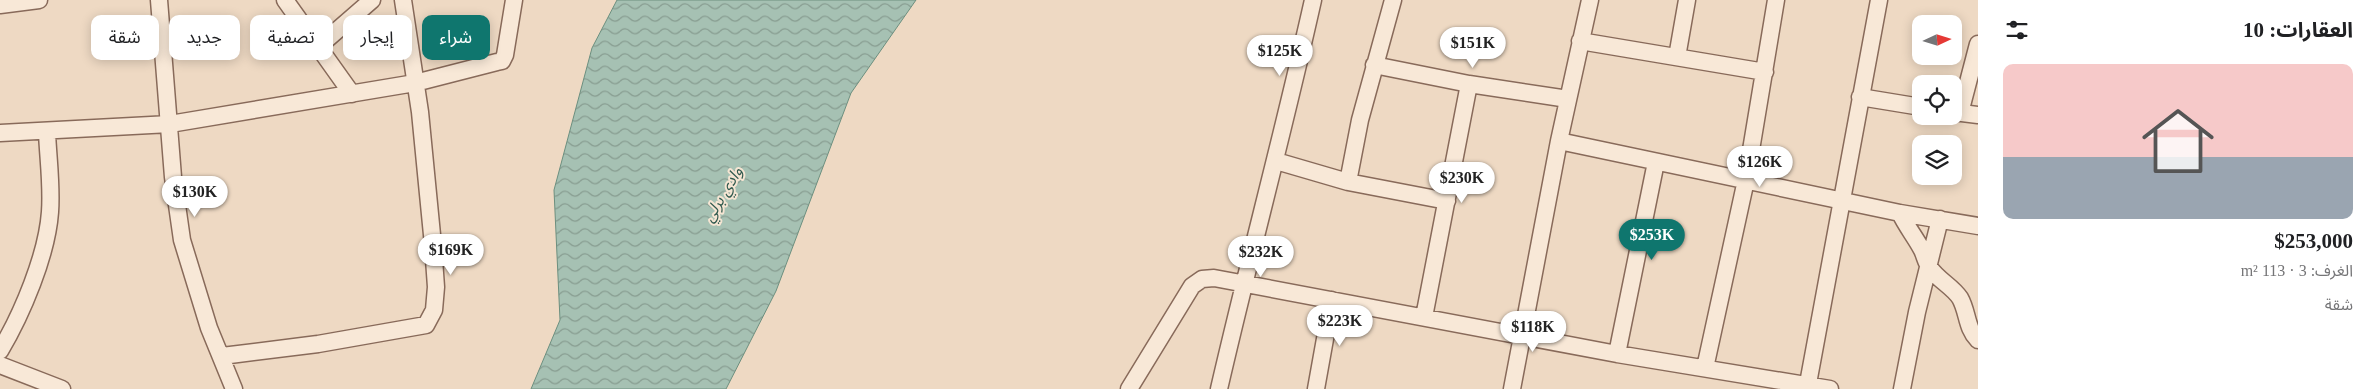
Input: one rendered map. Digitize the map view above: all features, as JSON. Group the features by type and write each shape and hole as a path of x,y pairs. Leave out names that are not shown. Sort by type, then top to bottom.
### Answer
{"street":[{"path":"0,5 38,0"},
{"path":"159,0 173,177 182,240 209,328 234,389"},
{"path":"285,0 296,15"},
{"path":"333,33 372,0"},
{"path":"222,356 318,344 426,325 434,310 436,287 428,188 420,112 403,0"},
{"path":"0,133 170,124 415,83 502,61 505,55 514,0"},
{"path":"1220,389 1244,282 1276,161 1313,0"},
{"path":"1348,182 1360,120 1393,0"},
{"path":"1677,57 1687,0"},
{"path":"1705,368 1746,180 1776,0"},
{"path":"1808,387 1879,0"},
{"path":"1512,389 1587,1"},
{"path":"1580,40 1765,72"},
{"path":"1962,97 1978,44"},
{"path":"328,60 352,94"},
{"path":"1374,65 1469,84 1568,99"},
{"path":"1424,317 1469,84"},
{"path":"1860,97 1912,106"},
{"path":"1962,113 1978,115"},
{"path":"0,351 18,320 48,227 50,210 47,132"},
{"path":"1559,141 1900,214 1978,226"},
{"path":"1276,161 1348,182 1447,201"},
{"path":"1617,354 1656,162"},
{"path":"1900,214 1922,249 1928,266 1958,296 1966,310 1972,334 1978,340"},
{"path":"1902,389 1940,219"},
{"path":"1130,389 1192,286 1202,279 1214,278 1244,282 1617,354 1808,387 1830,389"},
{"path":"1316,389 1332,300"},
{"path":"0,364 62,389"}],"water":[{"name":"وادي برلي","path":"617,0 916,0 851,93 776,291 726,389 531,389 560,320 554,190 592,48"}]}
